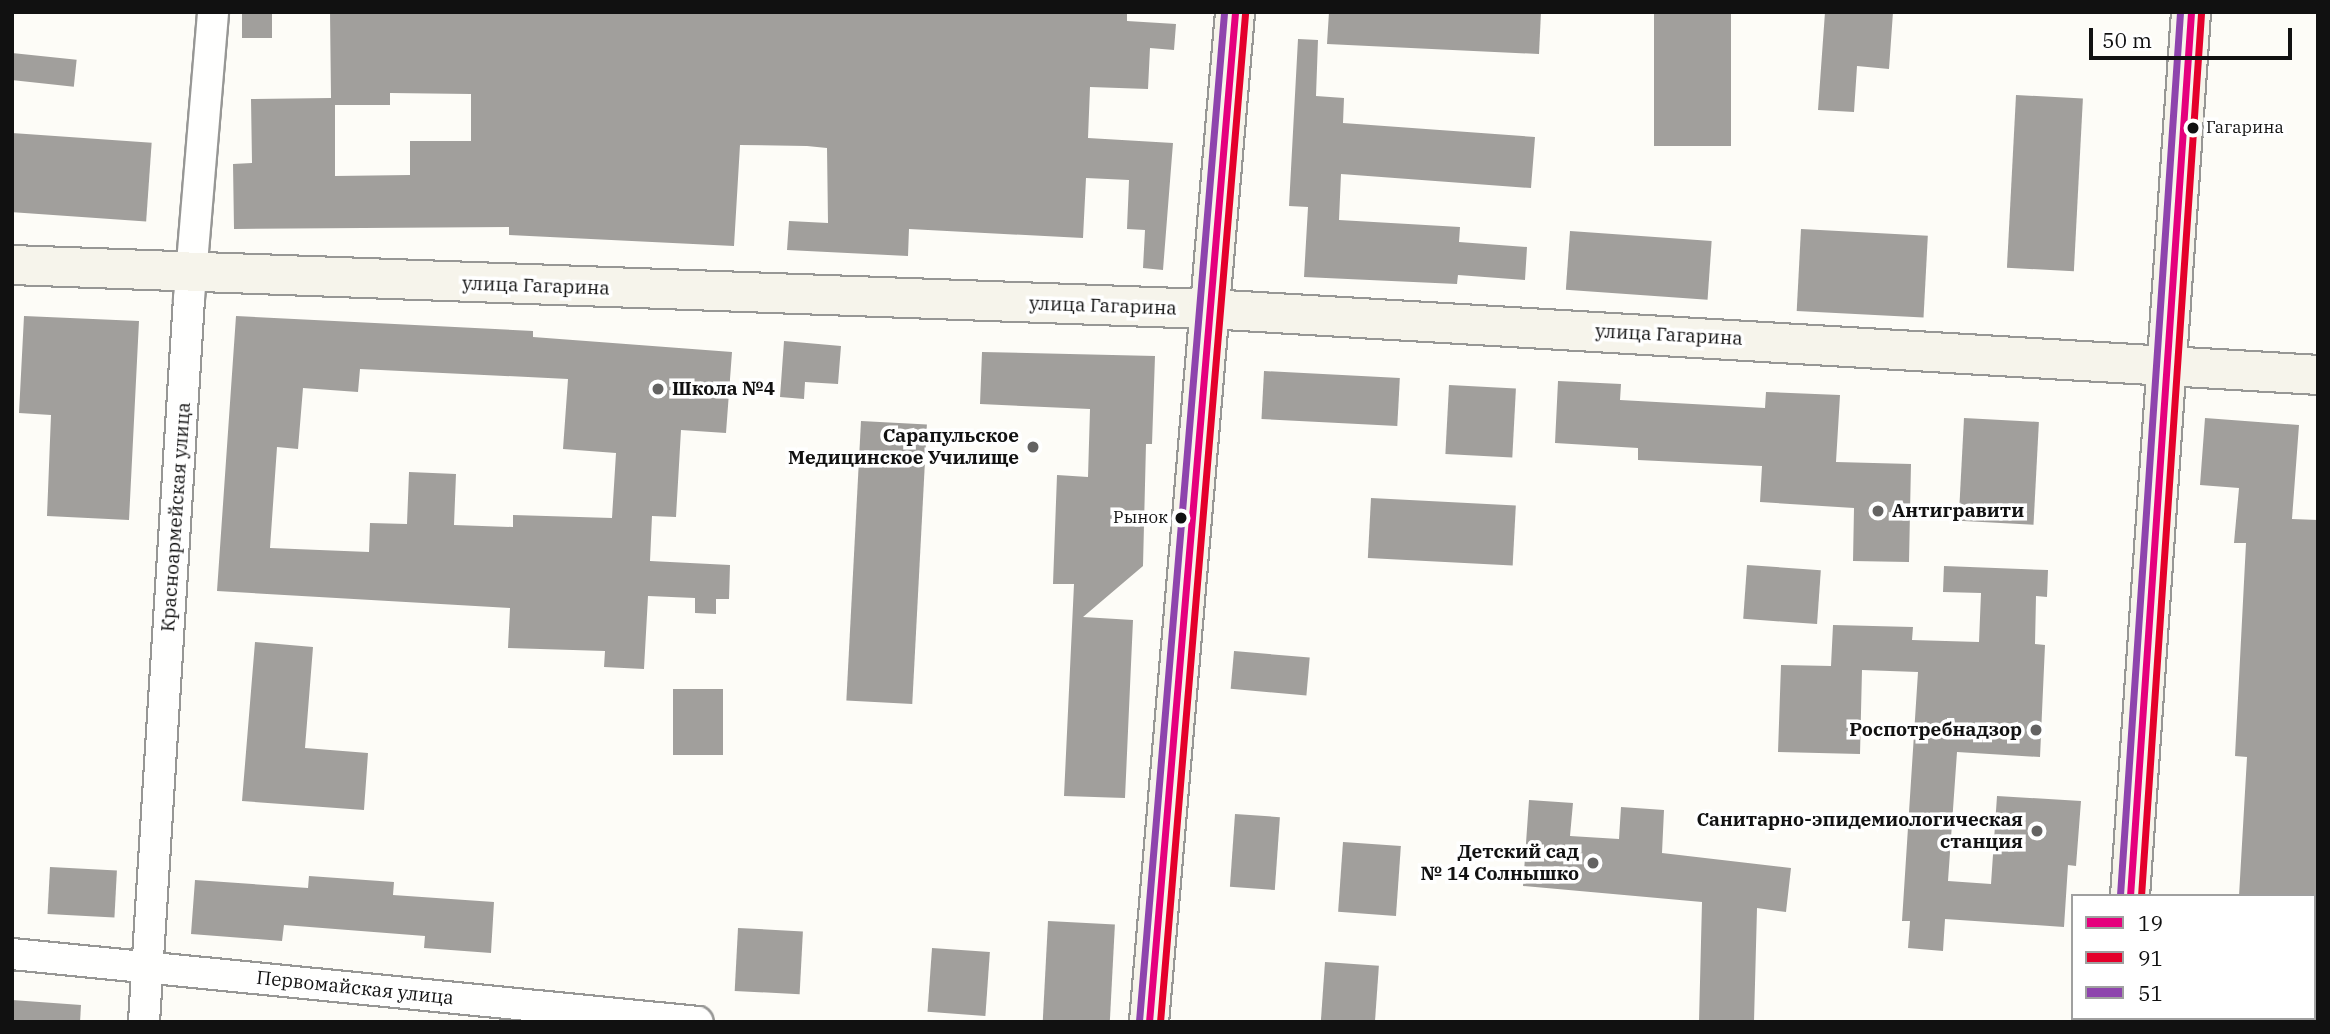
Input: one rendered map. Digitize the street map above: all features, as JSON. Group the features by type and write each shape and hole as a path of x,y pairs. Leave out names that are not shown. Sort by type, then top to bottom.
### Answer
{"street":[{"name":"Красноармейская улица","path":"144,1022 191,274 213,12"},
{"path":"1149,1022 1235,12"},
{"path":"2130,894 2191,12"},
{"name":"улица Гагарина","path":"12,265 191,274 1208,309 2318,375"},
{"name":"Первомайская улица","path":"12,954 698,1022"}],"building":[{"path":"242,12 272,12 272,38 242,38"},
{"path":"330,12 1127,12 1127,21 1176,24 1174,50 1150,48 1148,89 1090,87 1088,138 1173,143 1163,270 1143,268 1145,230 1127,229 1129,180 1086,178 1083,238 909,229 908,256 787,250 789,221 828,223 827,148 807,146 740,145 734,246 509,235 509,227 234,229 233,164 252,163 251,99 331,98","holes":["390,93 471,94 471,141 410,141 410,175 335,176 335,105 390,105"]},
{"path":"1329,12 1541,12 1539,54 1327,44"},
{"path":"1654,12 1731,12 1731,146 1654,146"},
{"path":"1825,12 1893,12 1889,69 1857,66 1854,112 1818,110"},
{"path":"1298,39 1318,40 1316,96 1344,98 1343,123 1535,137 1531,188 1341,174 1339,220 1460,227 1459,242 1527,247 1525,280 1458,275 1457,284 1304,277 1308,207 1289,206"},
{"path":"12,53 77,60 74,87 12,80"},
{"path":"2016,95 2083,99 2074,271 2007,268"},
{"path":"12,133 152,143 146,222 12,212"},
{"path":"1801,229 1928,236 1924,318 1797,311"},
{"path":"1570,231 1712,241 1708,300 1566,290"},
{"path":"24,316 139,321 129,520 47,516 51,415 19,413"},
{"path":"236,316 533,331 533,337 732,352 726,433 681,430 676,517 652,516 650,561 730,565 729,599 716,599 716,614 695,613 695,598 648,596 644,669 604,667 605,651 508,648 510,608 217,591","holes":["360,369 568,379 563,449 616,453 612,518 513,515 513,527 454,525 456,474 409,472 407,524 370,523 369,552 270,548 277,447 298,449 303,388 358,392"]},
{"path":"784,341 841,346 838,384 805,382 804,399 780,397"},
{"path":"982,352 1155,356 1152,444 1146,444 1143,566 1083,617 1133,620 1125,798 1064,796 1074,584 1053,584 1057,475 1088,477 1090,409 980,404"},
{"path":"1264,371 1400,378 1397,426 1261,419"},
{"path":"1558,381 1621,384 1620,400 1765,408 1766,392 1840,395 1836,462 1911,464 1909,562 1853,561 1854,508 1760,502 1762,466 1638,460 1638,448 1555,443"},
{"path":"1449,385 1516,389 1512,457 1445,454"},
{"path":"1964,418 2039,422 2034,525 1959,521"},
{"path":"2205,418 2299,425 2292,519 2318,520 2317,896 2239,894 2247,757 2235,756 2246,543 2234,543 2239,488 2200,485"},
{"path":"861,421 927,424 912,704 846,701"},
{"path":"1371,498 1516,506 1513,566 1368,558"},
{"path":"1747,565 1821,570 1817,624 1743,619"},
{"path":"1944,566 2048,570 2047,597 2036,596 2035,644 2045,645 2040,757 1957,752 1948,881 1991,884 1997,796 2081,801 2076,866 2068,865 2064,927 1945,919 1943,951 1908,948 1910,921 1902,921 1918,672 1862,670 1860,754 1778,752 1781,665 1831,666 1833,625 1913,627 1912,640 1979,642 1981,593 1943,592"},
{"path":"255,642 313,647 305,748 368,753 364,810 242,801"},
{"path":"1234,651 1310,658 1306,695 1231,689"},
{"path":"673,689 723,689 723,755 673,755"},
{"path":"1529,800 1573,803 1570,836 1619,839 1621,807 1664,810 1662,853 1791,868 1786,912 1757,908 1754,1022 1699,1022 1702,902 1523,886"},
{"path":"1235,814 1280,817 1275,890 1230,887"},
{"path":"1343,842 1401,846 1396,916 1338,912"},
{"path":"50,867 117,871 114,917 48,914"},
{"path":"309,876 394,882 393,895 494,902 491,953 424,948 425,936 284,925 282,941 191,934 195,880 308,888"},
{"path":"1048,921 1115,925 1110,1022 1043,1022"},
{"path":"738,928 803,931 800,994 735,991"},
{"path":"932,948 990,952 985,1016 928,1012"},
{"path":"1325,962 1379,966 1375,1022 1321,1022"},
{"path":"12,1000 81,1005 80,1022 12,1022"}],"transit line":[{"name":"51","path":"1139,1021 1224,12"},
{"name":"19","path":"1149,1022 1235,12"},
{"name":"51","path":"2120,894 2180,12"},
{"name":"19","path":"2130,894 2191,12"},
{"name":"91","path":"1160,1022 1245,13"},
{"name":"91","path":"2141,894 2201,13"}],"place":[{"name":"Гагарина","path":"2193,128"},
{"name":"Школа №4","path":"658,389"},
{"name":"Сарапульское Медицинское Училище","path":"1033,447"},
{"name":"Антигравити","path":"1878,511"},
{"name":"Рынок","path":"1181,518"},
{"name":"Роспотребнадзор","path":"2036,730"},
{"name":"Санитарно-эпидемиологическая станция","path":"2037,831"},
{"name":"Детский сад № 14 Солнышко","path":"1593,863"}]}
